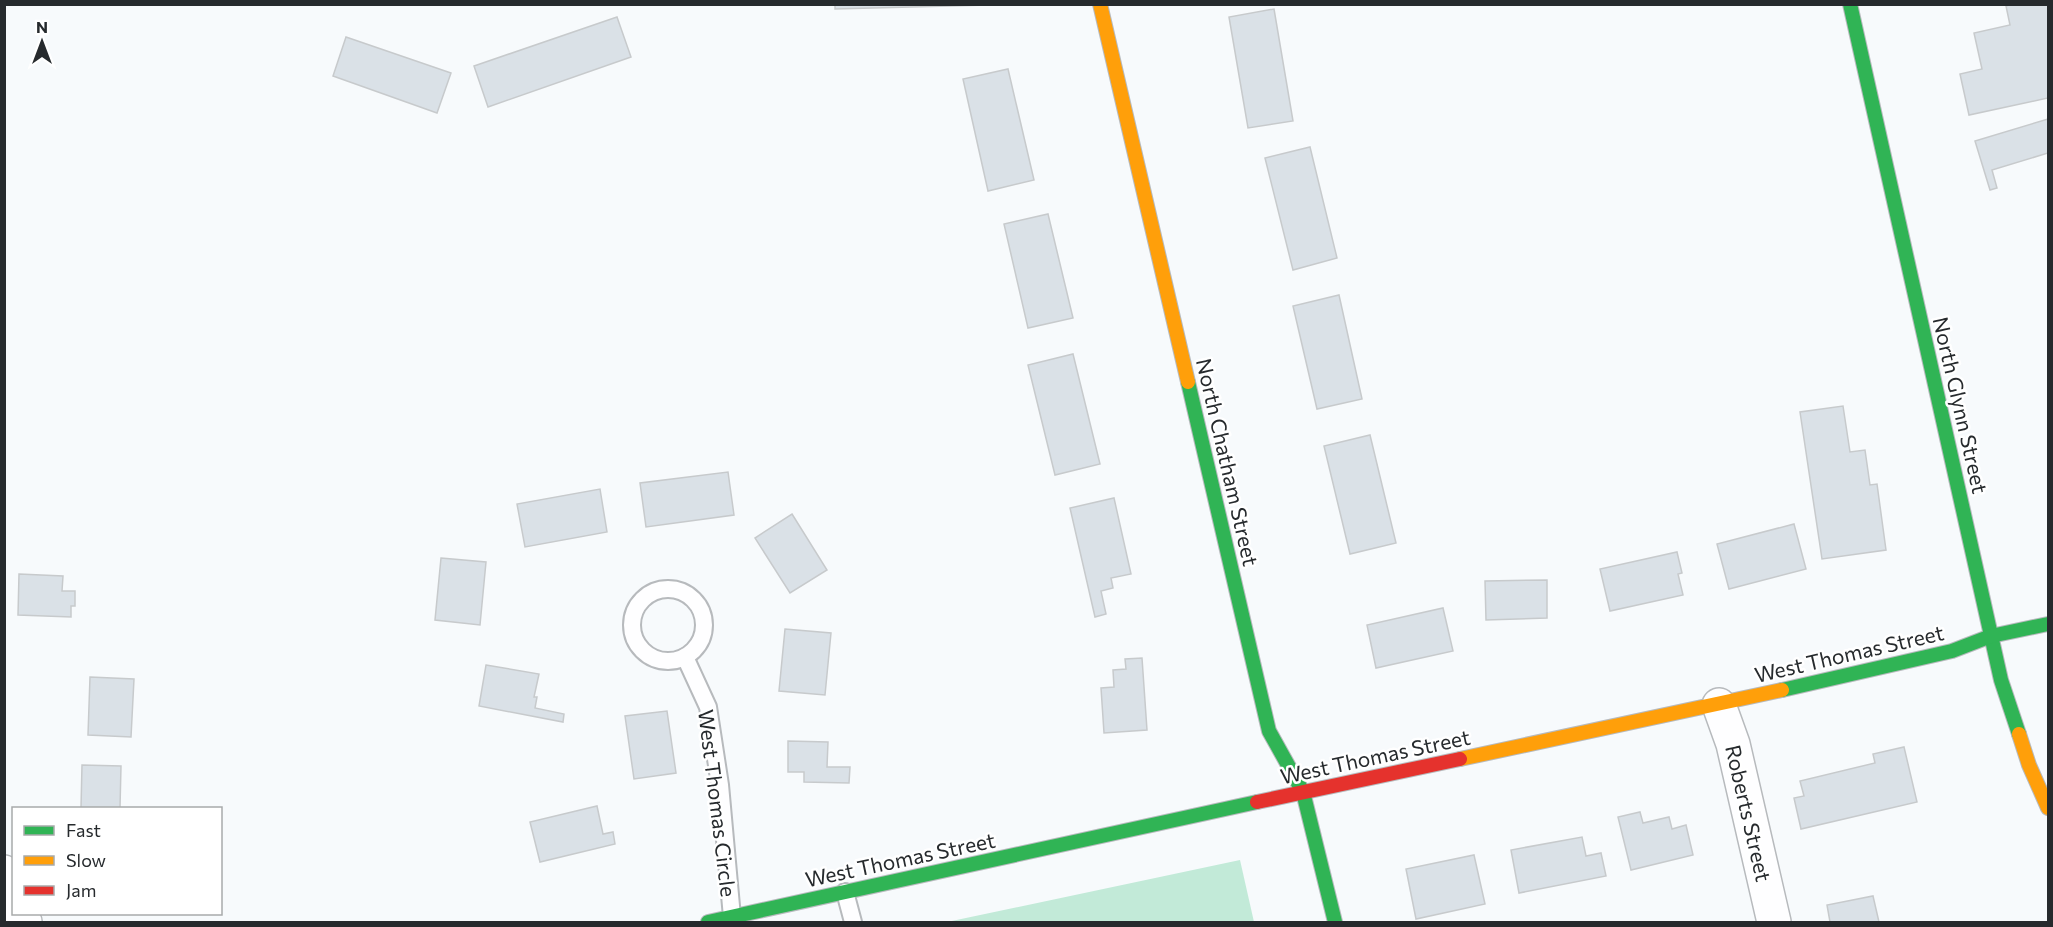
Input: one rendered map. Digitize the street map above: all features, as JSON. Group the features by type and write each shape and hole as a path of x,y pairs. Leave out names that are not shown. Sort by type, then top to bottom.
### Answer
{"street":[{"name":"North Chatham Street","path":"1100,4 1269,730 1303,792 1335,922"},
{"name":"North Glynn Street","path":"1850,4 2001,680 2029,765 2049,808"},
{"name":"West Thomas Street","path":"708,922 1303,792 1719,705 1952,651 1991,636 2049,624"},
{"name":"Roberts Street","path":"1719,705 1733,744 1774,922"},
{"path":"4,872 12,890"}],"lane":[{"path":"665,588 679,590 692,596 701,608 705,621 703,636 696,648 685,657 671,661 657,660 644,653 635,642 631,628 633,614 640,601 651,592 665,588"},
{"name":"West Thomas Circle","path":"685,657 708,707 720,785 732,917"},
{"path":"845,892 853,922"}],"green space":[{"path":"1240,860 1254,922 947,922"}],"building":[{"path":"835,4 988,4 988,5 835,9"},
{"path":"2048,4 2048,98 1969,115 1960,74 1982,69 1974,33 2010,25 2006,6"},
{"path":"1274,9 1293,121 1248,128 1229,17"},
{"path":"617,17 631,57 488,107 474,66"},
{"path":"346,37 451,73 437,113 333,76"},
{"path":"1008,69 1034,180 988,191 963,79"},
{"path":"2048,119 2048,153 1992,170 1997,188 1990,190 1975,141"},
{"path":"1310,147 1337,258 1293,270 1265,158"},
{"path":"1048,214 1073,318 1028,328 1004,224"},
{"path":"1339,295 1362,399 1317,409 1293,306"},
{"path":"1073,354 1100,464 1055,475 1028,365"},
{"path":"1843,406 1850,452 1865,450 1870,485 1877,484 1886,550 1822,559 1800,412"},
{"path":"1370,435 1396,543 1350,554 1324,446"},
{"path":"728,472 734,515 646,527 640,483"},
{"path":"600,489 607,532 525,547 517,504"},
{"path":"1114,498 1131,574 1111,578 1113,588 1101,591 1106,614 1095,617 1070,508"},
{"path":"792,514 827,570 790,593 755,538"},
{"path":"1794,524 1806,569 1729,589 1717,544"},
{"path":"1677,552 1682,573 1678,574 1683,595 1610,611 1600,569"},
{"path":"441,558 486,562 480,625 435,620"},
{"path":"19,574 63,576 62,591 75,591 75,606 71,606 71,617 18,615"},
{"path":"1547,580 1547,618 1486,620 1485,581"},
{"path":"1443,608 1453,651 1376,668 1367,625"},
{"path":"785,629 831,633 825,695 779,691"},
{"path":"1142,658 1147,730 1104,733 1101,688 1114,687 1113,670 1126,669 1125,659"},
{"path":"486,665 539,674 534,697 537,697 535,708 564,714 563,722 479,706"},
{"path":"90,677 134,679 131,737 88,735"},
{"path":"667,711 676,773 634,779 625,716"},
{"path":"788,741 828,742 827,767 850,767 849,783 804,782 804,772 788,772"},
{"path":"1904,747 1917,802 1801,829 1794,798 1804,796 1800,781 1875,763 1873,754"},
{"path":"82,765 121,766 120,807 81,807"},
{"path":"597,806 603,834 613,832 615,844 540,862 530,822"},
{"path":"1640,812 1643,823 1669,817 1672,829 1686,825 1693,855 1631,870 1618,817"},
{"path":"1582,837 1586,856 1601,853 1606,876 1519,893 1511,850"},
{"path":"1474,855 1485,904 1416,919 1406,869"},
{"path":"1873,896 1879,922 1830,922 1827,905"}],"traffic: fast":[{"path":"1850,4 2001,680 2019,734"},
{"path":"1188,382 1269,731 1303,792 1335,922"},
{"path":"1782,690 1952,651 1991,636 2048,624"},
{"path":"708,922 1257,802"}],"traffic: slow":[{"path":"1100,4 1188,382"},
{"path":"1460,759 1782,690"},
{"path":"2019,734 2029,765 2048,808"}],"traffic: jam":[{"path":"1257,802 1460,759"}]}
